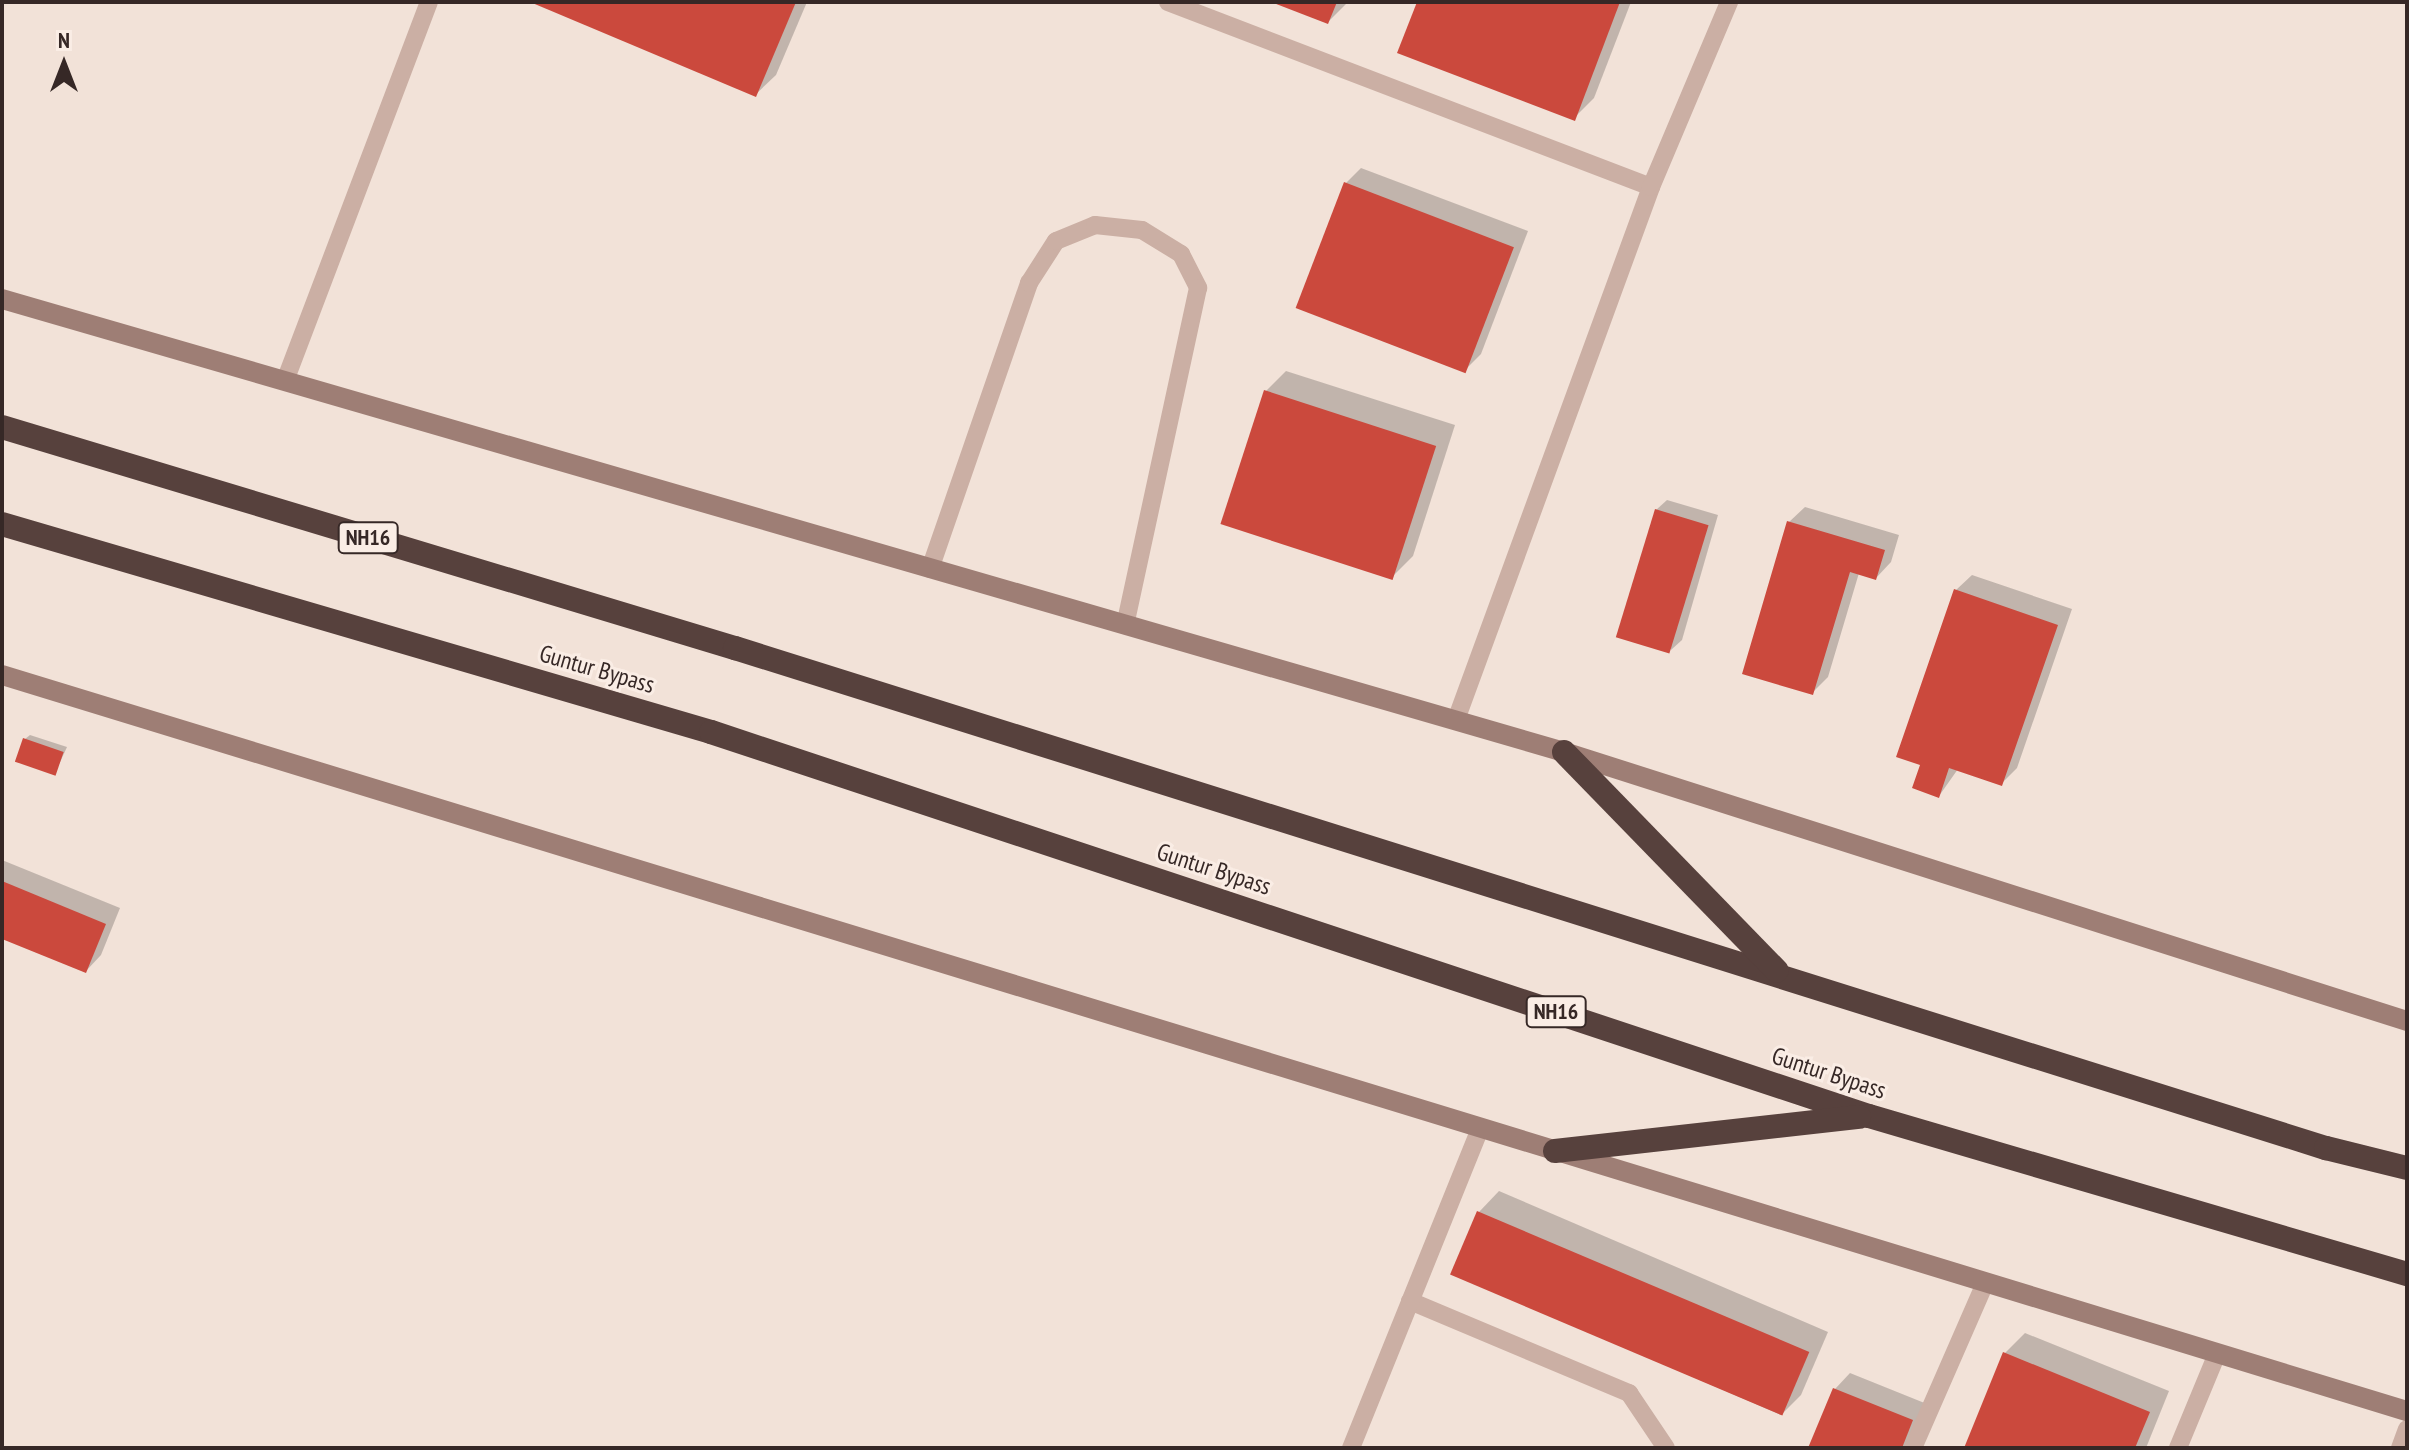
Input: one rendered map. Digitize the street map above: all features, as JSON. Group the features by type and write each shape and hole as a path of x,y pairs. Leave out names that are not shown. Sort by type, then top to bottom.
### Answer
{"highway":[{"name":"NH16","path":"2,427 735,648 1778,973 2326,1148 2407,1168"},
{"name":"Guntur Bypass","path":"2,524 711,732 1869,1116 2407,1274"},
{"path":"1564,752 1778,973"},
{"path":"1555,1151 1869,1116"}],"street":[{"path":"2,299 1564,752 2407,1021"},
{"path":"2,675 2407,1411"}],"lane":[{"path":"285,381 429,2"},
{"path":"1168,2 1651,187"},
{"path":"1456,720 1651,187 1729,2"},
{"path":"930,569 1029,283 1056,241 1095,225 1142,230 1181,254 1198,288 1125,625"},
{"path":"1351,1448 1480,1128"},
{"path":"1913,1448 1985,1283"},
{"path":"1410,1301 1629,1393 1666,1448"},
{"path":"2178,1448 2217,1354"},
{"path":"2400,1448 2407,1429"}],"building":[{"path":"530,2 796,2 756,97"},
{"path":"1271,2 1337,2 1328,24"},
{"path":"1417,2 1620,2 1575,121 1397,53"},
{"path":"1344,182 1514,247 1466,373 1296,308"},
{"path":"1264,390 1436,446 1393,580 1220,524"},
{"path":"1655,509 1709,525 1669,654 1616,637"},
{"path":"1787,521 1885,550 1876,580 1850,572 1813,695 1742,674"},
{"path":"1954,589 2058,625 2002,786 1949,768 1939,798 1912,788 1920,765 1896,757"},
{"path":"23,738 64,752 56,776 15,762"},
{"path":"2,881 106,924 86,973 2,939"},
{"path":"1477,1211 1809,1352 1782,1416 1450,1275"},
{"path":"2003,1352 2150,1412 2135,1448 1964,1448"},
{"path":"1833,1388 1913,1420 1902,1448 1808,1448"}]}
